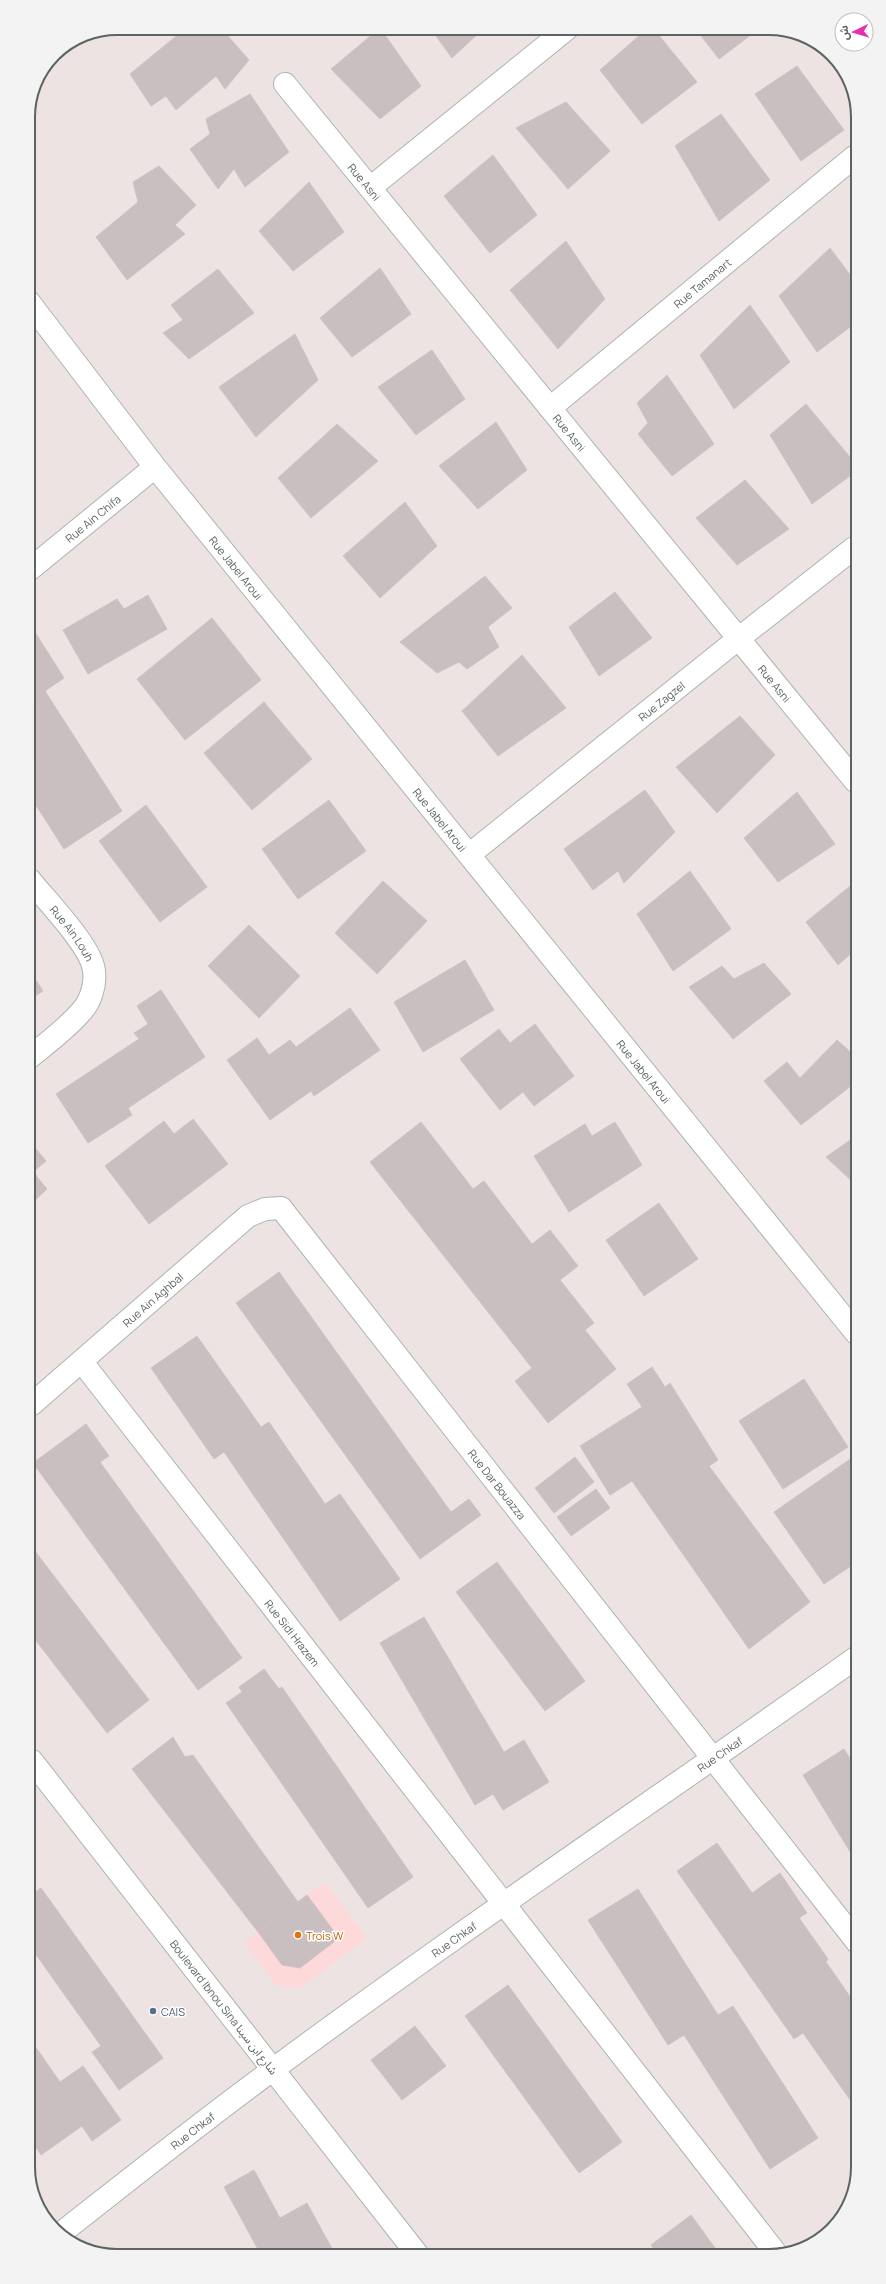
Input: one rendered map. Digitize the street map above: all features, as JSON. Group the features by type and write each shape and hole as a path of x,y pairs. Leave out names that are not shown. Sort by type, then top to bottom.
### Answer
{"street":[{"path":"370,188 559,35"},
{"name":"Rue Asni","path":"285,84 851,776"},
{"name":"Rue Tamanart","path":"550,408 851,159"},
{"name":"Rue Jabel Aroui","path":"35,310 155,467 470,854 851,1327"},
{"name":"Rue Ain Chifa","path":"35,565 155,467"},
{"name":"Rue Zagzel","path":"470,854 851,550"},
{"name":"Rue Ain Louh","path":"35,886 74,933 88,954 94,971 92,995 81,1012 35,1053"},
{"name":"Rue Ain Aghbal","path":"35,1402 248,1216 265,1209 281,1208"},
{"name":"Rue Dar Bouazza","path":"281,1208 851,1933"},
{"name":"Rue Sidi Hrazem","path":"82,1362 772,2249"},
{"name":"Rue Chkaf","path":"65,2230 273,2069 504,1904 851,1661"},
{"name":"Boulevard Ibnou Sina شارع ابن سينا","path":"35,1765 413,2249"}],"shaded area":[{"path":"325,1882 367,1938 299,1989 276,1985 244,1942"}],"building":[{"path":"177,35 227,35 249,60 225,89 216,76 176,110 166,96 151,106 130,74"},
{"path":"372,35 385,35 421,86 380,119 331,69"},
{"path":"435,35 477,35 452,58"},
{"path":"640,35 659,35 697,82 642,124 600,70"},
{"path":"700,35 751,35 719,59"},
{"path":"797,66 844,130 801,161 755,94"},
{"path":"250,94 289,152 245,187 234,169 218,189 190,149 210,134 206,119"},
{"path":"566,102 610,151 568,189 516,128"},
{"path":"721,114 770,180 719,221 675,146"},
{"path":"493,155 537,215 490,253 444,196"},
{"path":"159,166 196,205 175,225 185,234 127,280 96,237 138,202 133,182"},
{"path":"309,182 344,232 293,271 259,231"},
{"path":"566,241 605,299 558,349 510,290"},
{"path":"830,248 851,276 851,326 817,352 779,296"},
{"path":"380,268 411,314 352,357 320,318"},
{"path":"218,269 254,313 189,359 163,333 183,320 171,305"},
{"path":"750,305 790,362 734,409 700,355"},
{"path":"295,334 318,380 256,437 219,387"},
{"path":"432,350 465,399 416,435 378,387"},
{"path":"667,375 714,444 672,476 638,434 648,423 637,403"},
{"path":"806,404 851,458 851,475 812,504 770,435"},
{"path":"496,422 527,470 478,509 439,466"},
{"path":"337,424 378,461 311,518 278,478"},
{"path":"745,480 789,529 737,565 696,518"},
{"path":"405,502 437,546 380,598 343,556"},
{"path":"485,576 512,608 488,627 499,647 467,669 459,662 437,673 400,642"},
{"path":"615,592 652,638 599,676 569,627"},
{"path":"148,595 167,629 88,674 63,630 117,599 124,609"},
{"path":"212,618 261,680 185,740 137,679"},
{"path":"35,632 64,678 45,691 122,811 64,849 35,804"},
{"path":"522,655 566,708 498,756 462,711"},
{"path":"264,702 312,759 252,810 204,753"},
{"path":"740,716 775,755 717,813 676,767"},
{"path":"645,790 675,832 624,883 618,871 593,890 564,849"},
{"path":"797,792 835,844 778,882 744,838"},
{"path":"329,800 366,851 298,899 262,849"},
{"path":"146,805 207,887 160,922 99,841"},
{"path":"690,871 731,929 673,971 637,914"},
{"path":"383,881 427,921 377,974 335,933"},
{"path":"851,885 851,954 838,965 806,922"},
{"path":"249,925 300,976 259,1018 208,966"},
{"path":"465,960 494,1010 423,1052 394,1002"},
{"path":"764,963 791,994 733,1039 689,987 722,966 734,979"},
{"path":"35,979 43,991 35,996"},
{"path":"161,990 205,1057 128,1108 132,1115 88,1143 56,1094 139,1039 134,1033 148,1024 137,1006"},
{"path":"350,1008 380,1050 314,1096 311,1091 270,1120 227,1060 257,1038 269,1055 290,1040 296,1047"},
{"path":"535,1024 574,1076 534,1106 523,1092 500,1110 460,1059 499,1029 510,1043"},
{"path":"837,1040 851,1053 851,1086 801,1125 764,1081 787,1062 800,1078"},
{"path":"193,1119 228,1164 149,1224 105,1166 164,1121 174,1134"},
{"path":"421,1122 473,1189 484,1181 532,1244 550,1230 578,1266 560,1280 594,1323 585,1330 616,1369 548,1423 515,1381 532,1368 370,1162"},
{"path":"615,1122 642,1165 569,1212 534,1156 585,1124 592,1136"},
{"path":"851,1140 851,1180 826,1157"},
{"path":"35,1148 46,1161 35,1170"},
{"path":"35,1174 47,1189 35,1200"},
{"path":"659,1203 698,1259 644,1296 606,1240"},
{"path":"279,1272 451,1512 469,1499 481,1515 420,1559 236,1303"},
{"path":"197,1336 261,1427 269,1422 325,1504 340,1494 400,1579 340,1621 224,1452 214,1459 151,1368"},
{"path":"652,1367 665,1387 670,1383 718,1460 709,1466 810,1602 749,1649 632,1481 610,1495 580,1446 642,1407 627,1384"},
{"path":"804,1379 848,1447 783,1489 739,1421"},
{"path":"86,1424 109,1456 100,1462 242,1658 198,1690 35,1466 35,1462"},
{"path":"575,1457 594,1482 554,1513 535,1488"},
{"path":"851,1458 851,1566 824,1584 774,1512"},
{"path":"596,1489 610,1508 571,1536 557,1517"},
{"path":"35,1551 149,1700 107,1733 35,1639"},
{"path":"497,1562 585,1681 545,1711 456,1592"},
{"path":"424,1617 504,1752 524,1740 549,1782 503,1810 493,1794 475,1805 380,1643"},
{"path":"264,1669 279,1689 282,1687 413,1877 368,1908 226,1703 242,1692 239,1687"},
{"path":"173,1737 185,1757 193,1755 298,1902 258,1932 132,1769"},
{"path":"844,1749 851,1760 851,1853 803,1775"},
{"path":"717,1843 752,1893 780,1873 807,1913 799,1918 828,1959 826,1962 851,1998 851,2101 803,2033 794,2039 677,1871"},
{"path":"41,1888 163,2058 119,2090 92,2052 101,2046 35,1953 35,1892"},
{"path":"638,1889 718,2015 733,2006 818,2138 770,2169 684,2035 668,2045 588,1920"},
{"path":"307,1895 339,1938 300,1968 282,1965 258,1932"},
{"path":"508,1985 622,2142 579,2173 465,2016"},
{"path":"415,2026 446,2066 402,2100 371,2060"},
{"path":"35,2046 60,2082 83,2066 121,2120 92,2141 82,2126 41,2155 35,2146"},
{"path":"254,2170 280,2218 307,2203 332,2249 258,2249 224,2187"},
{"path":"691,2215 716,2249 654,2249 651,2245"}],"place":[{"name":"Trois W","path":"298,1935"},
{"name":"CAIS","path":"153,2011"}]}
